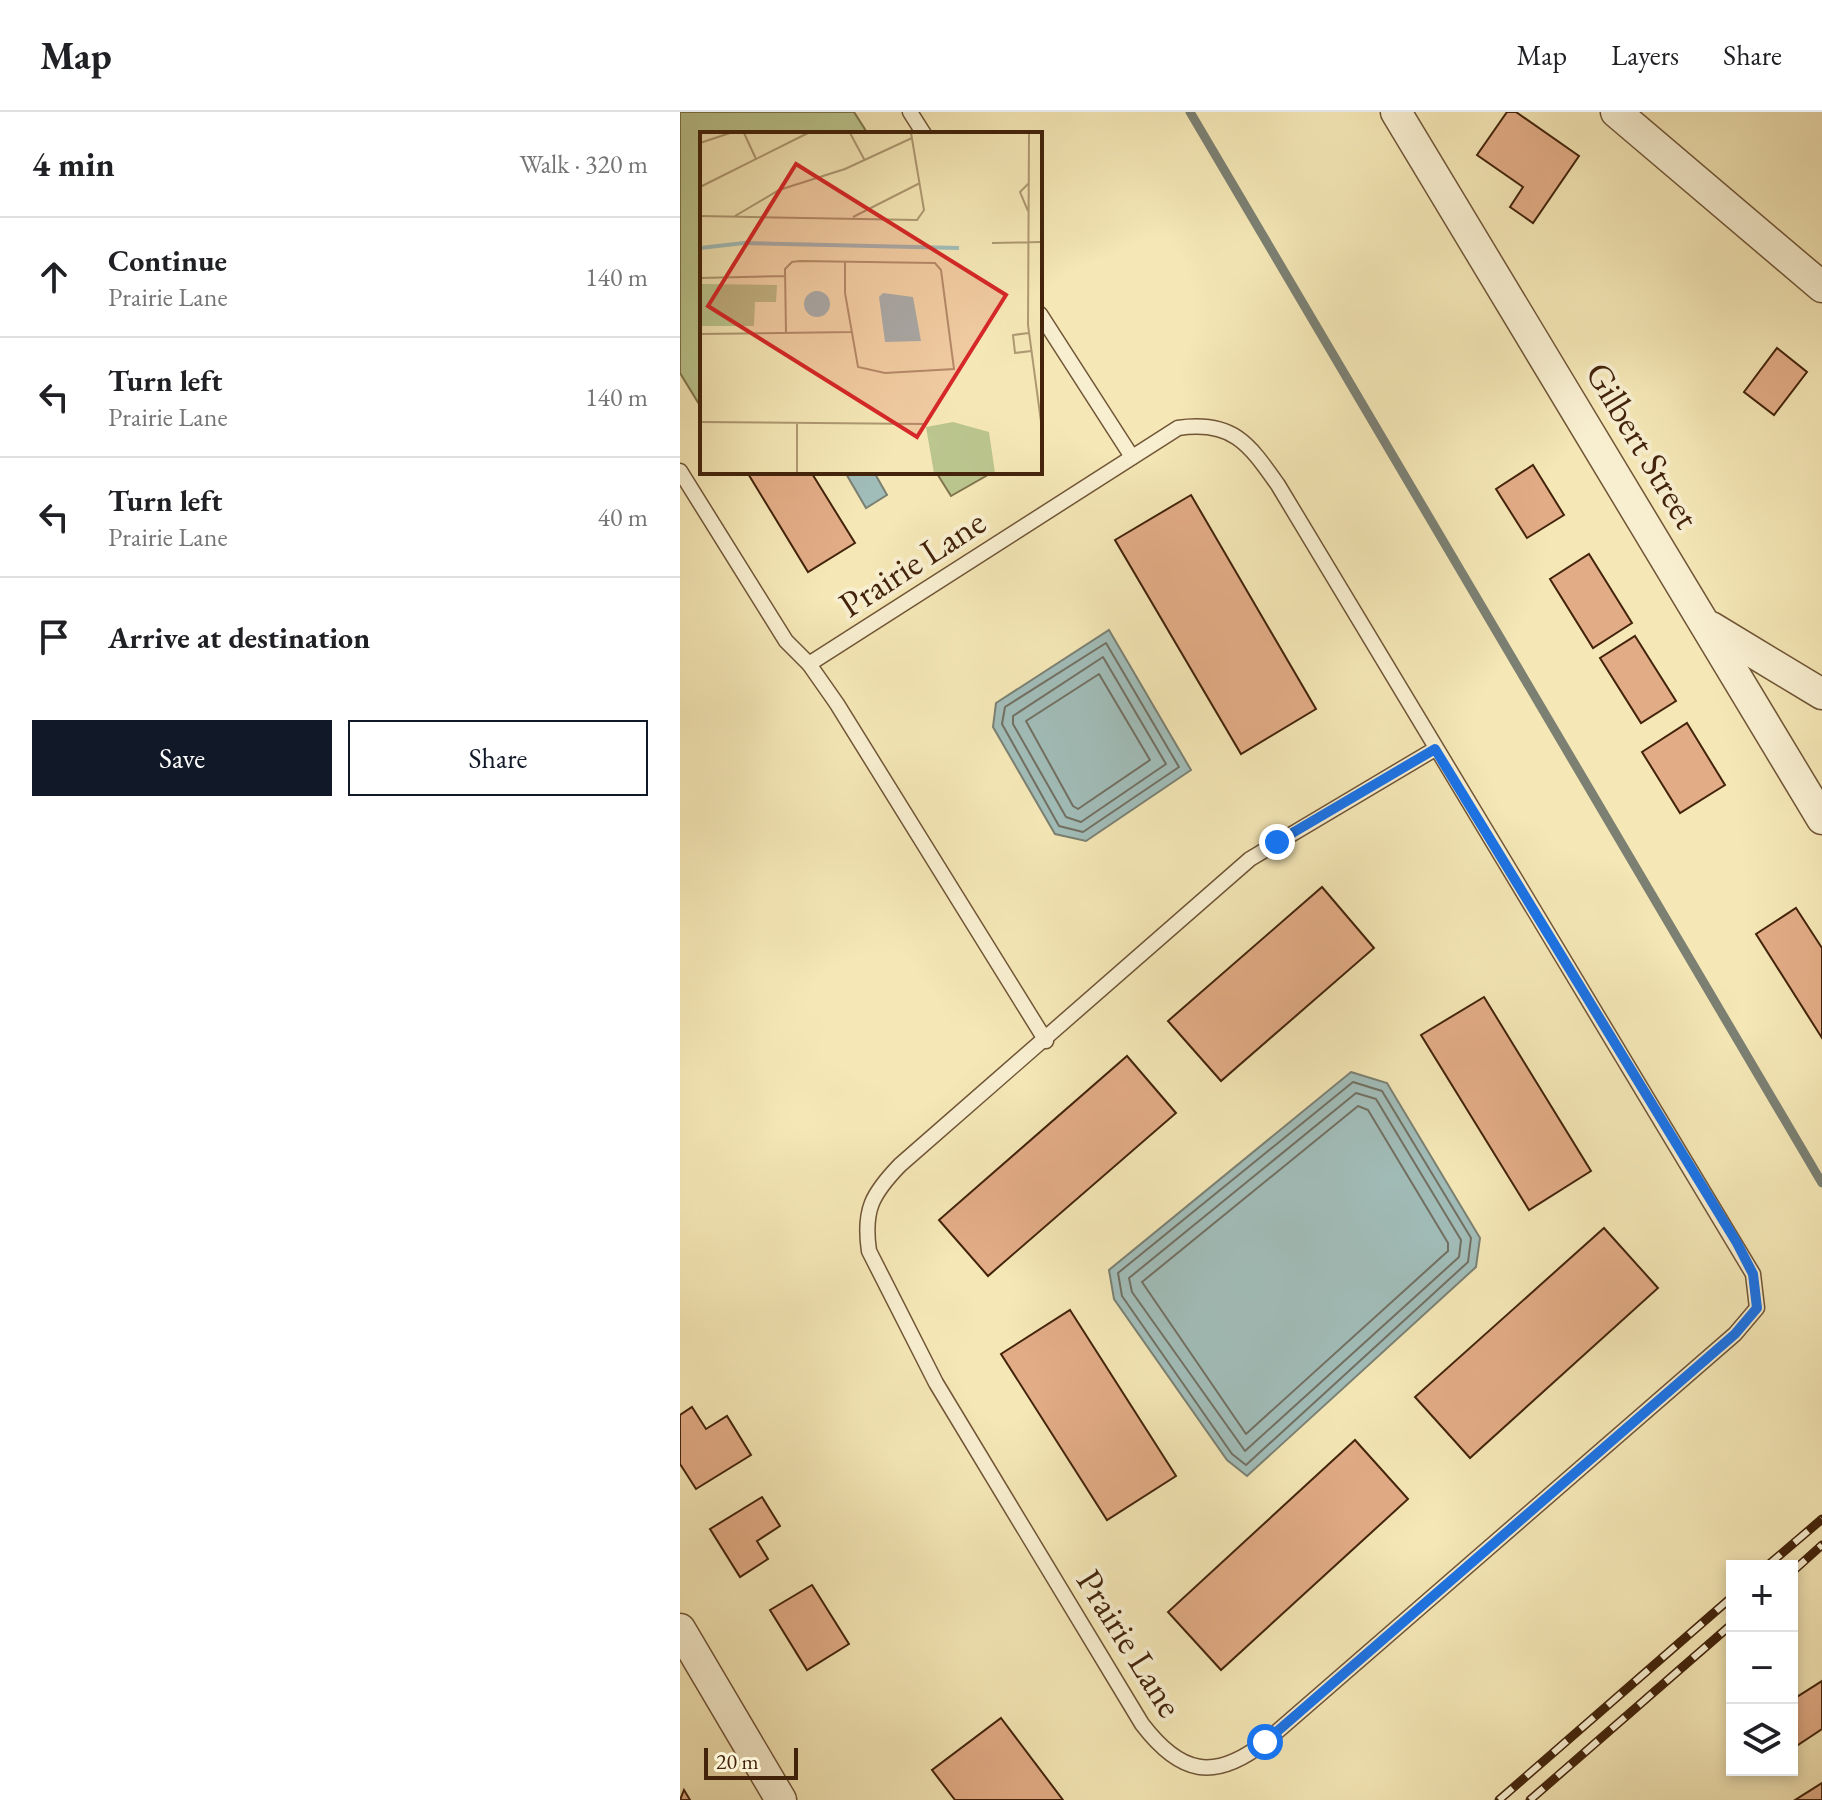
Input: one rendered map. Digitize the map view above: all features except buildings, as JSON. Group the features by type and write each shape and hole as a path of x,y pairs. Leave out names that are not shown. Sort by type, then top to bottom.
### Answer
{"street":[{"name":"Gilbert Street","path":"1396,112 1822,819"},
{"path":"1616,112 1822,287"},
{"path":"1707,625 1822,694"},
{"path":"680,1629 781,1800"}],"lane":[{"path":"910,112 923,132"},
{"path":"1042,317 1132,457"},
{"name":"Prairie Lane","path":"809,664 1178,428 1200,424 1226,430 1241,438 1278,485 1753,1274 1757,1308 1735,1334 1265,1742 1221,1768 1182,1762 1162,1750 1142,1724 936,1383 869,1251 866,1229 876,1190 900,1165 1046,1041 1250,859 1435,749"},
{"path":"680,471 786,641 809,664 1046,1041"}],"green space":[{"path":"680,112 854,112 867,132 700,132 700,406 680,373"},
{"path":"937,474 990,474 951,496"}],"water":[{"path":"846,474 875,474 887,495 866,508"},
{"path":"1109,630 1191,770 1086,841 1055,834 993,727 996,703"},
{"path":"1351,1072 1387,1083 1480,1238 1476,1267 1247,1476 1227,1460 1114,1299 1109,1270"}],"waterway":[{"path":"1190,112 1822,1183"}],"railway":[{"path":"1774,1560 1822,1519"},
{"path":"1798,1567 1822,1545"},
{"path":"1499,1800 1726,1602"},
{"path":"1530,1800 1726,1629"}],"route":[{"path":"1265,1742 1751,1320 1757,1308 1753,1274 1737,1243 1435,749 1277,842"}]}
